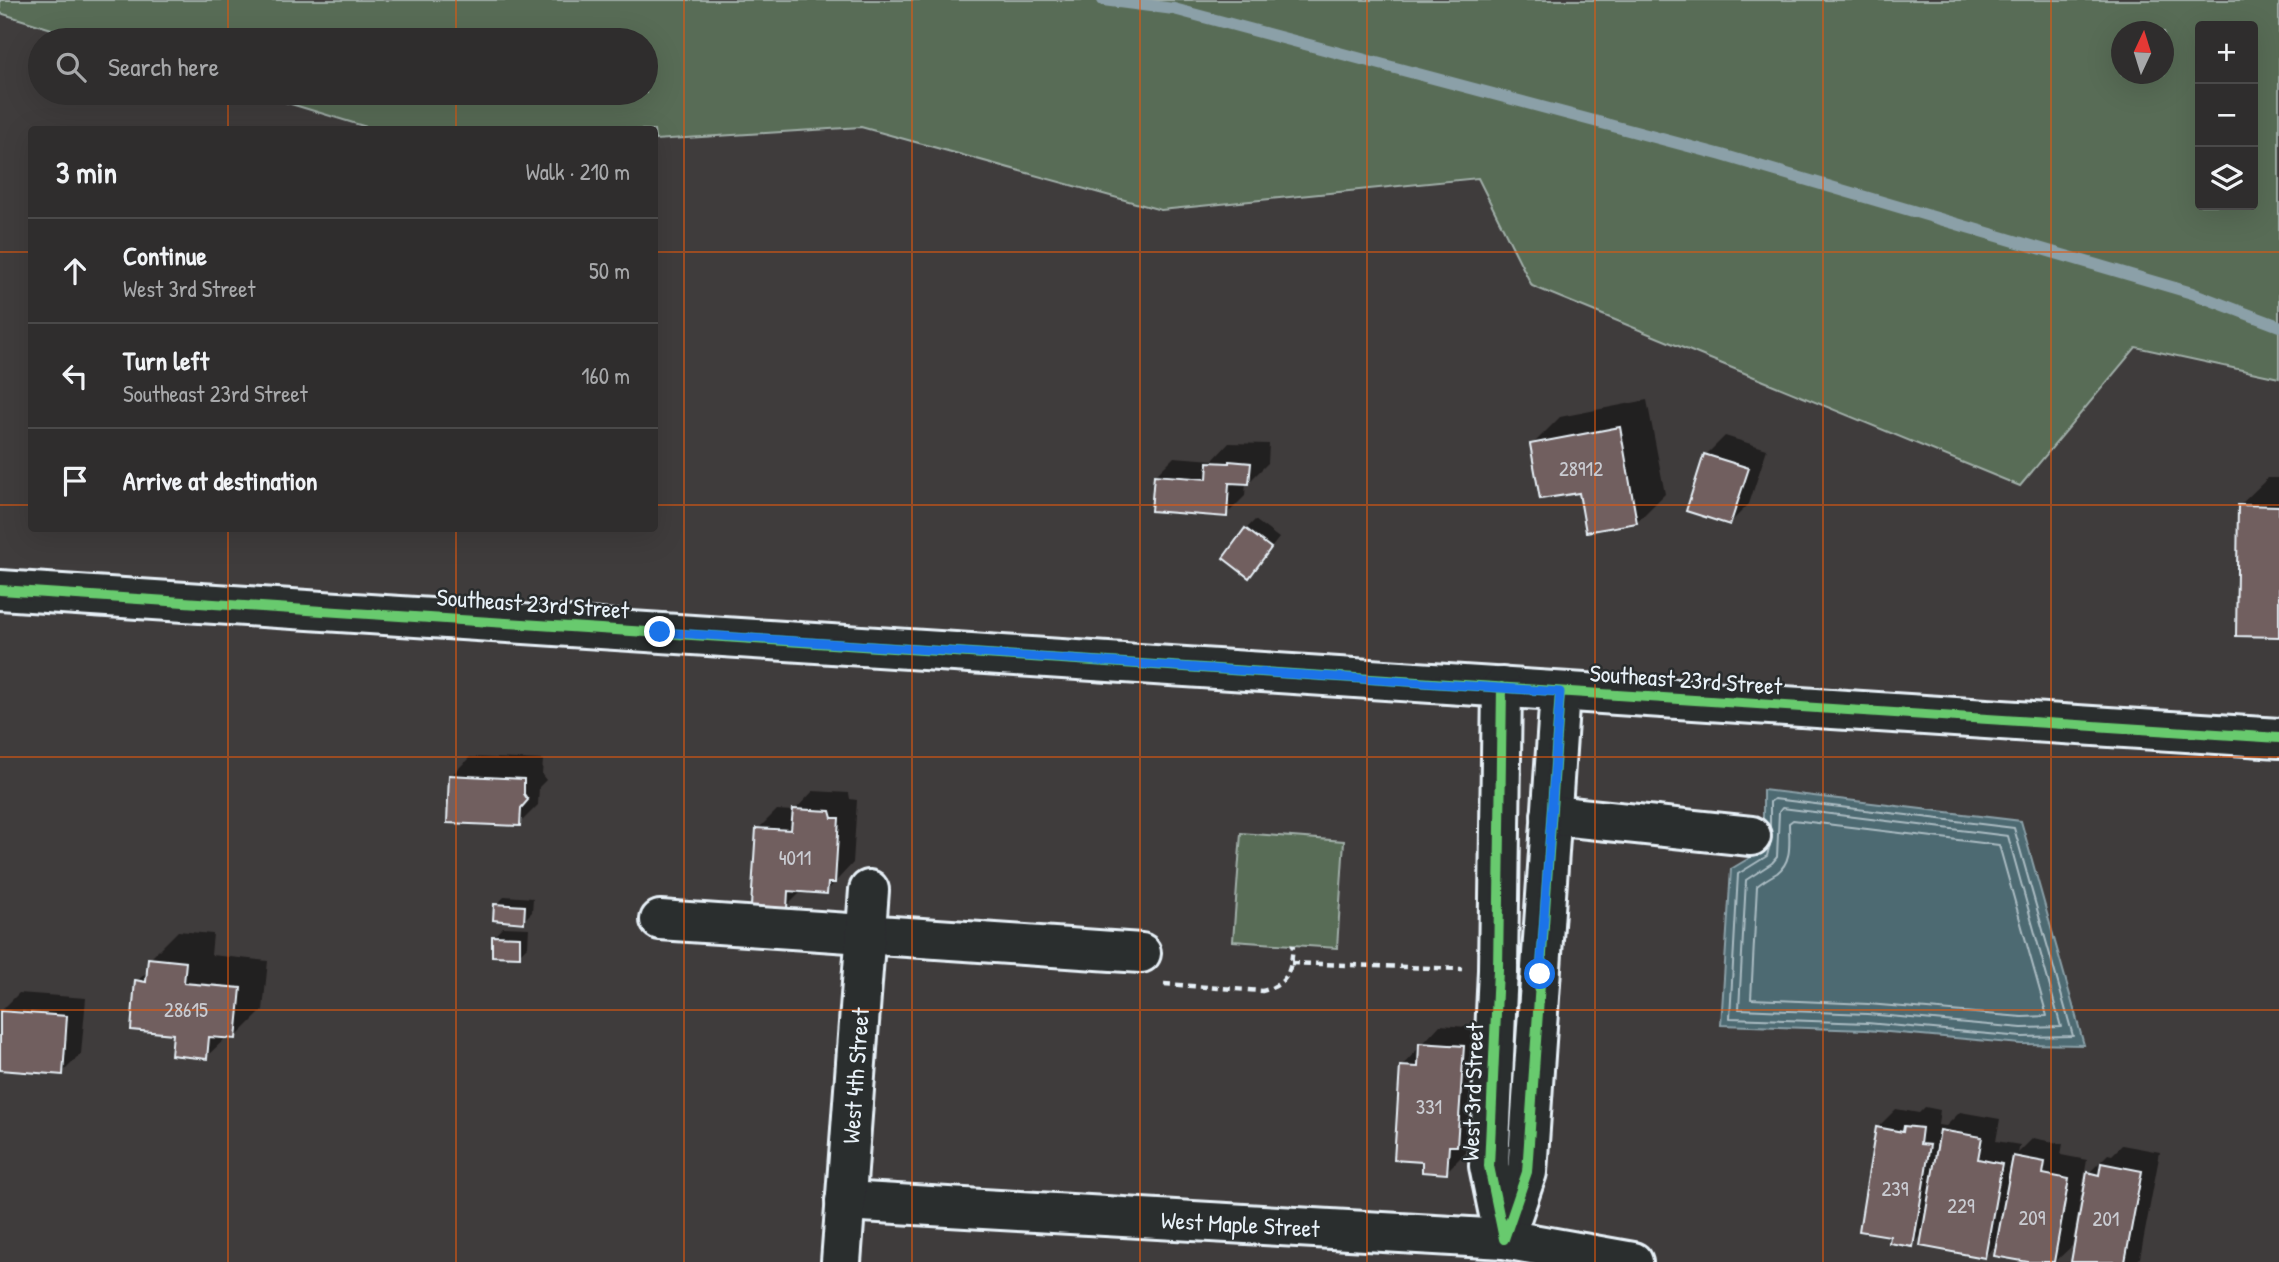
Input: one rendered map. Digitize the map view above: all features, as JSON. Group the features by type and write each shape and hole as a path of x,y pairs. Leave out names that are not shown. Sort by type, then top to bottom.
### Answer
{"street":[{"name":"Southeast 23rd Street","path":"0,590 2279,738"},
{"name":"West 3rd Street","path":"1502,687 1498,970 1489,1166 1503,1250"},
{"path":"1503,1250 1527,1172 1560,692"},
{"path":"1551,816 1751,836"},
{"name":"West 4th Street","path":"841,1262 869,890"},
{"path":"660,920 1141,953"},
{"name":"West Maple Street","path":"845,1201 1633,1262"}],"path":[{"path":"1291,963 1498,970"}],"green space":[{"path":"0,0 2279,0 2279,378 2136,347 2020,486 1532,286 1478,178 1161,210 861,127 658,140 658,126 363,126 294,105 658,105 658,28 48,28 0,13"},
{"path":"1241,833 1344,841 1337,948 1233,941"}],"water":[{"path":"1763,790 2021,821 2084,1045 2021,1044 1866,1030 1721,1025 1731,869 1763,850"}],"building":[{"path":"1620,427 1637,523 1586,532 1579,493 1540,499 1530,444"},
{"path":"1704,454 1749,468 1730,525 1686,511"},
{"path":"1208,462 1251,463 1249,484 1229,483 1227,517 1151,511 1154,475 1207,479"},
{"path":"2238,505 2279,506 2279,637 2236,636"},
{"path":"1245,528 1271,548 1249,578 1223,558"},
{"path":"449,775 524,779 524,794 528,800 521,808 520,826 447,823"},
{"path":"793,809 830,811 832,818 839,818 835,883 828,883 827,894 788,891 787,909 751,906 756,828 791,830"},
{"path":"494,904 525,906 524,923 493,920"},
{"path":"492,936 520,937 520,957 492,956"},
{"path":"148,958 186,962 184,983 241,988 236,1039 209,1037 207,1059 171,1055 173,1034 131,1030 135,980 146,982"},
{"path":"0,1011 67,1016 63,1075 0,1070"},
{"path":"1419,1043 1464,1046 1457,1146 1449,1146 1447,1174 1422,1172 1422,1162 1394,1160 1400,1066 1418,1067"},
{"path":"1904,1126 1922,1128 1920,1144 1930,1145 1913,1247 1889,1243 1890,1236 1859,1231 1876,1127 1903,1132"},
{"path":"1940,1130 1982,1137 1978,1159 2002,1164 1985,1258 1920,1246"},
{"path":"2013,1156 2045,1162 2043,1174 2069,1179 2054,1262 2028,1262 1994,1256"},
{"path":"2101,1163 2142,1171 2125,1262 2071,1262 2087,1172 2099,1175"}],"waterway":[{"path":"1103,0 1174,9 1722,155 2192,293 2279,326"}],"cycle path":[{"path":"0,590 2279,738"},
{"path":"1502,687 1498,970 1489,1166 1504,1239 1527,1172 1560,692"}],"route":[{"path":"660,632 1560,692 1540,974"}]}
